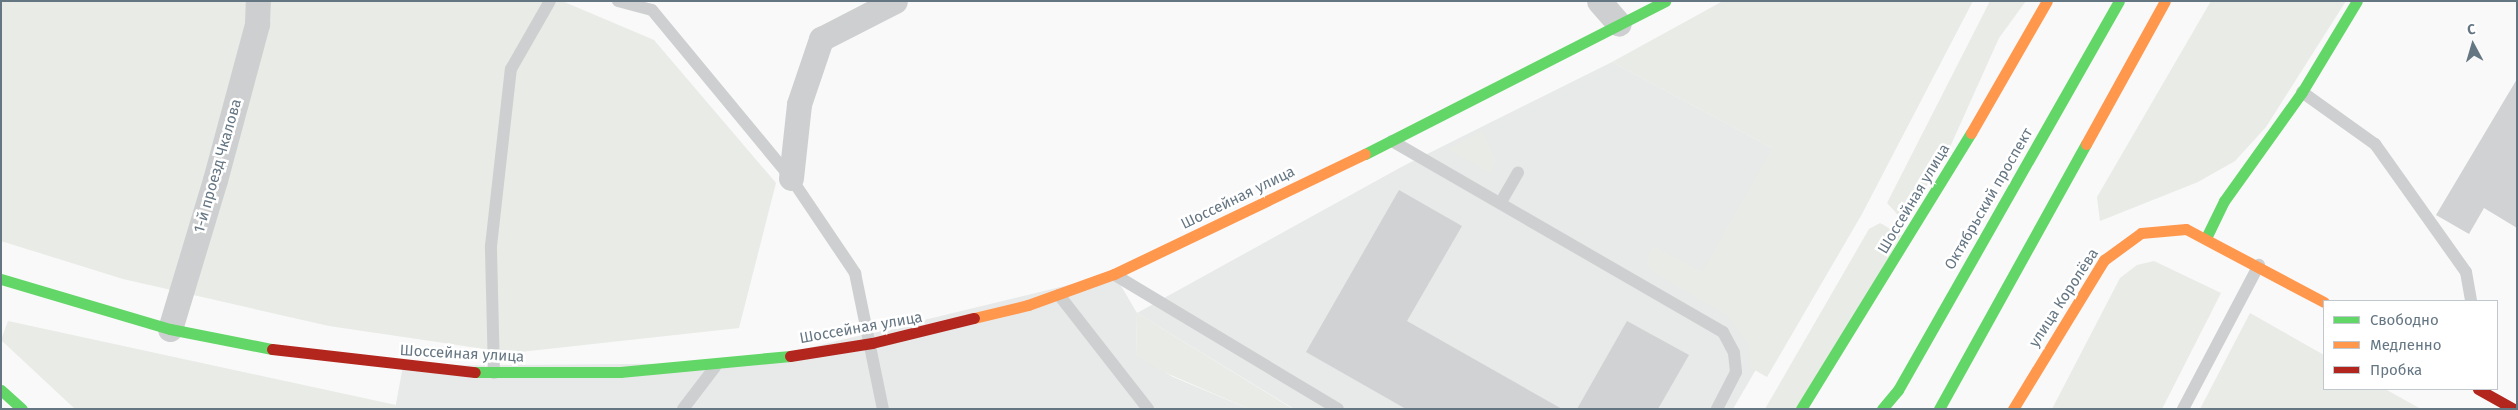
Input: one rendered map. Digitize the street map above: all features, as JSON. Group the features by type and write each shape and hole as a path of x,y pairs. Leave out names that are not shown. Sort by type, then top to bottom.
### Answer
{"main road":[{"name":"Шоссейная улица","path":"1,279 170,329 277,350 494,373 620,372 717,365 872,343 1059,295 1114,274 1392,140 1665,1"},
{"name":"Шоссейная улица","path":"1801,409 1914,231 2047,1"},
{"name":"Октябрьский проспект","path":"1882,409 1898,390 2119,1"},
{"path":"1939,409 2166,1"},
{"path":"2206,238 2224,201 2302,92 2357,1"},
{"name":"улица Королёва","path":"2012,409 2114,249 2156,229 2186,229 2259,265 2323,301"},
{"path":"1,390 22,409"},
{"path":"2480,390 2514,409"}],"street":[{"name":"1-й проезд Чкалова","path":"170,329 216,180 257,24 258,1"},
{"path":"791,178 800,104 821,40 895,1"},
{"path":"1599,1 1619,24"}],"lane":[{"path":"494,373 491,246 511,70 550,1"},
{"path":"618,1 652,10 791,178 855,273 872,343 883,409"},
{"path":"2302,92 2376,144 2466,272 2471,300"},
{"path":"1392,140 1723,332 1734,353 1736,372 1717,409"},
{"path":"1501,202 1518,172"},
{"path":"2183,409 2259,265"},
{"path":"1114,274 1338,409"},
{"path":"1059,295 1152,408"},
{"path":"683,409 717,365"}],"shaded area":[{"path":"1,1 562,1 654,40 776,183 739,328 511,353 329,326 123,279 1,241"},
{"path":"1723,1 1973,1 1862,214 1767,377 1751,368 1748,344 1728,316 1650,270 1646,261 1653,246 1702,272 1772,148 1612,62"},
{"path":"1990,1 2026,1 1999,38 1950,147 1909,216 1898,215 1887,203"},
{"path":"2211,1 2346,1 2266,127 2235,161 2198,182 2100,221 2097,197"},
{"path":"1612,62 1800,163 1794,304 1733,409 1294,409 1137,313 1405,165"},
{"path":"1482,131 1496,161 1490,173 1448,149"},
{"path":"1880,223 1901,235 1804,409 1765,409 1869,229"},
{"path":"2154,261 2221,293 2162,409 2052,409 2120,278 2137,265"},
{"path":"1114,274 1137,313 1136,355 1173,377 1249,409 395,409 403,366 747,363"},
{"path":"1137,313 1293,409 1249,409 1157,369 1136,355"},
{"path":"2250,313 2323,354 2323,390 2387,390 2421,409 2200,409"},
{"path":"8,321 396,405 396,409 75,409 1,340"}],"building":[{"path":"2517,79 2517,228 2484,208 2469,234 2436,215"},
{"path":"1399,190 1462,226 1407,321 1562,409 1406,409 1306,352"},
{"path":"1627,321 1689,355 1658,409 1577,409"}],"traffic: fast":[{"path":"1365,154 1665,1"},
{"path":"1882,409 1898,390 2119,1"},
{"path":"2206,238 2224,201 2302,92 2357,1"},
{"path":"1801,409 1971,133"},
{"path":"1939,409 2086,144"},
{"path":"1,279 170,329 272,349"},
{"path":"475,372 620,372 790,356"},
{"path":"1,390 22,409"}],"traffic: slow":[{"path":"1971,133 2047,1"},
{"path":"2086,144 2165,1"},
{"path":"974,318 1028,305 1114,274 1365,154"},
{"path":"2013,409 2104,260 2141,233 2186,229 2323,301"}],"traffic: jam":[{"path":"790,356 872,343 974,318"},
{"path":"272,349 475,372"},
{"path":"2480,390 2514,409"}]}
